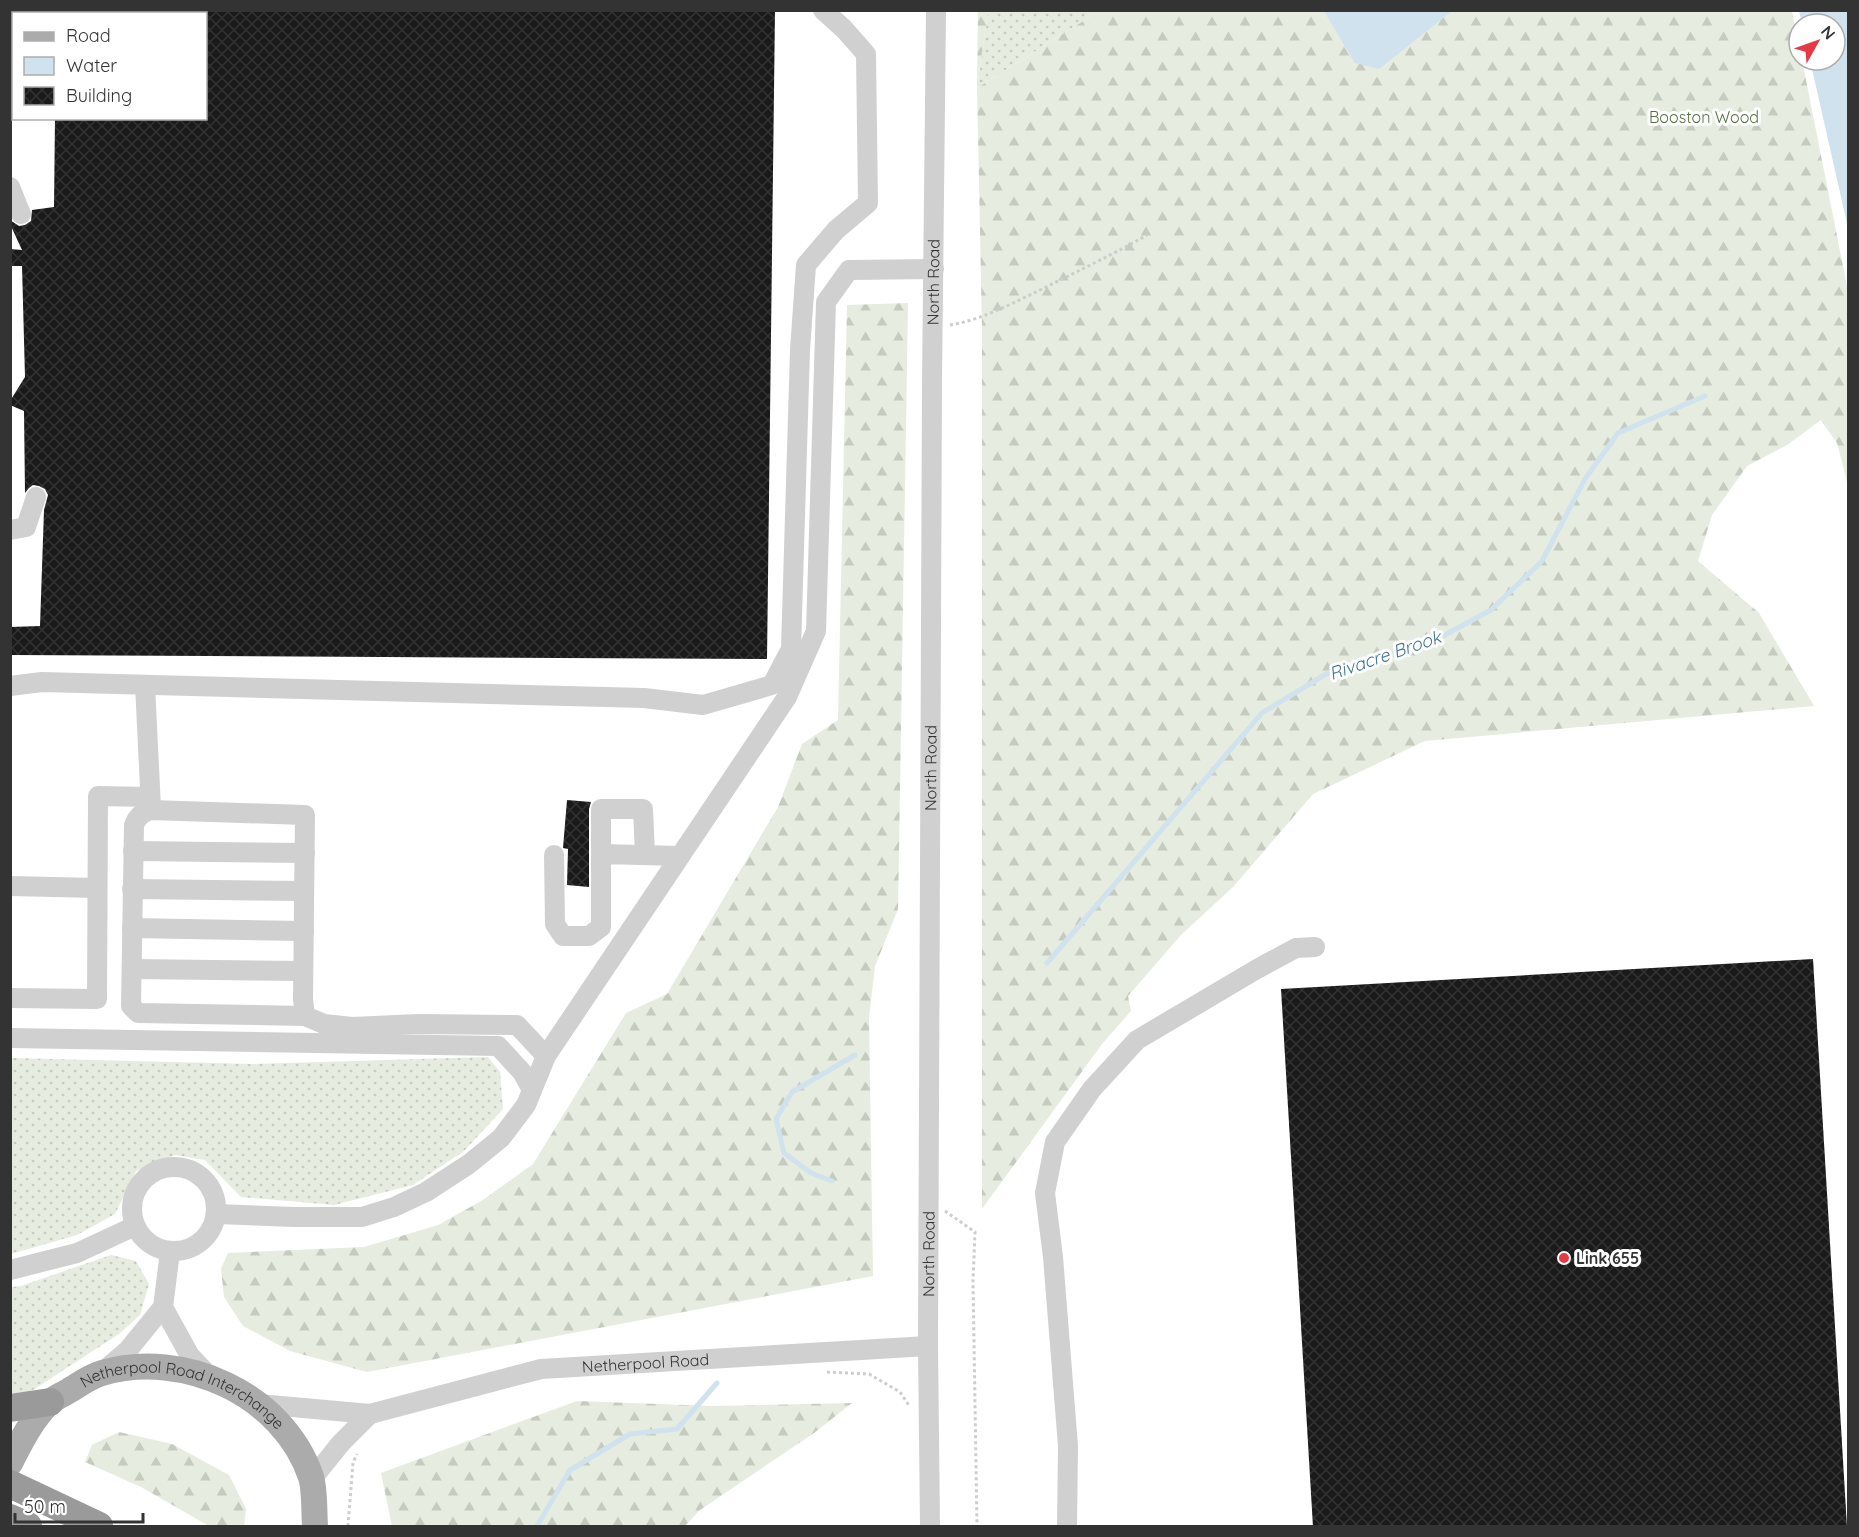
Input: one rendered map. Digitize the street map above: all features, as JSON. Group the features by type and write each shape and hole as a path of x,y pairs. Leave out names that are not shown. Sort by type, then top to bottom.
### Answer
{"highway":[{"path":"10,1407 50,1402"},
{"path":"10,1484 54,1503 99,1527"},
{"path":"10,1518 28,1527"}],"main road":[{"name":"Netherpool Road Interchange","path":"10,1463 33,1424 50,1402 101,1373 135,1368 168,1367 226,1383 259,1404 282,1428 301,1453 312,1479 315,1526"}],"street":[{"path":"10,686 42,682 644,698 703,705 772,684 791,649 800,350 806,265 836,230 868,203 866,54 844,28 823,10"},
{"name":"North Road","path":"930,1527 928,1346 936,10"},
{"path":"10,187 21,214"},
{"path":"217,1214 362,1217 394,1208 426,1192 469,1164 501,1138 526,1105 546,1056 787,697 816,632 826,302 849,270 934,269"},
{"path":"10,530 26,527 36,497"},
{"path":"145,685 151,804 137,818 134,825 132,889 131,1006 138,1013 305,1016 324,1024 352,1027 418,1024 517,1025 546,1056"},
{"path":"10,998 97,999 98,796 151,804 305,815 303,971 305,1016"},
{"path":"554,855 555,924 563,936 589,936 601,927 600,809 643,808 645,855"},
{"path":"133,851 304,853"},
{"path":"601,854 680,856"},
{"path":"10,886 97,888"},
{"path":"132,889 304,891"},
{"path":"132,928 304,931"},
{"path":"1067,1527 1068,1446 1053,1257 1045,1193 1055,1142 1092,1089 1137,1040 1296,948 1315,947"},
{"path":"132,969 303,971"},
{"path":"10,1038 498,1046 522,1072 532,1090"},
{"path":"175,1166 189,1169 202,1176 211,1187 216,1200 217,1214 213,1227 206,1238 184,1251 171,1252 159,1249 141,1236 135,1226 132,1213 133,1198 139,1185 148,1175 161,1168 175,1166"},
{"path":"10,1270 77,1252 135,1226"},
{"path":"101,1373 128,1350 163,1307 171,1252"},
{"path":"163,1307 190,1356 210,1377"},
{"name":"Netherpool Road","path":"259,1404 370,1414 541,1369 928,1346"},
{"path":"312,1479 341,1443 370,1414"}],"path":[{"path":"933,328 963,323 1008,305 1147,235"},
{"path":"929,1199 975,1232 977,1527"},
{"path":"822,1371 869,1374 900,1392 911,1408"},
{"path":"348,1527 353,1463 357,1454"}],"green space":[{"path":"978,11 988,11 977,88"},
{"path":"988,11 1099,11 977,88"},
{"name":"Booston Wood","path":"1099,11 1792,11 1787,12 1787,72 1804,72 1848,291 1848,486 1837,443 1821,420 1787,445 1747,466 1712,515 1698,561 1759,613 1814,706 1425,741 1313,794 1234,886 1181,935 1128,996 1131,1011 1102,1044 982,1209 982,326 977,88"},
{"path":"908,303 898,909 875,966 869,1018 873,1276 367,1372 290,1351 243,1326 224,1297 221,1269 228,1253 364,1247 438,1225 483,1200 533,1164 626,1013 667,994 778,807 802,744 838,720 847,305"},
{"path":"488,1057 500,1072 503,1109 464,1151 413,1185 334,1205 241,1197 205,1160 175,1155 136,1171 115,1214 77,1235 11,1254 11,1058 254,1064"},
{"path":"111,1255 136,1261 149,1284 140,1315 119,1334 22,1397 11,1393 11,1287 21,1286"},
{"path":"577,1401 713,1406 852,1403 814,1433 700,1510 685,1526 392,1526 381,1473"},
{"path":"119,1432 172,1444 229,1475 246,1509 244,1526 209,1526 141,1487 85,1462 92,1445"}],"water":[{"path":"1324,11 1452,11 1379,69 1355,63"},
{"path":"1848,11 1848,228 1813,72 1847,72 1847,12 1799,12"}],"building":[{"path":"206,10 775,10 767,659 10,655 10,627 40,626 44,510 48,495 45,489 33,485 25,493 24,411 10,405 10,401 25,377 22,266 10,266 10,249 22,250 10,220 19,226 25,225 31,221 32,210 54,207 55,120 207,120"},
{"path":"567,800 591,802 589,809 589,887 567,885 568,849 563,848"},
{"name":"Link 655","path":"1813,959 1847,1527 1313,1527 1281,989"}],"waterway":[{"name":"Rivacre Brook","path":"1047,963 1262,713 1326,674 1432,642 1491,610 1542,561 1585,479 1618,433 1705,396"},
{"path":"832,1181 811,1173 784,1153 776,1119 792,1092 855,1055"},
{"name":"Rivacre Brook","path":"537,1526 570,1470 630,1434 677,1429 717,1383"}],"place":[{"name":"Link 655","path":"1564,1258"}]}
